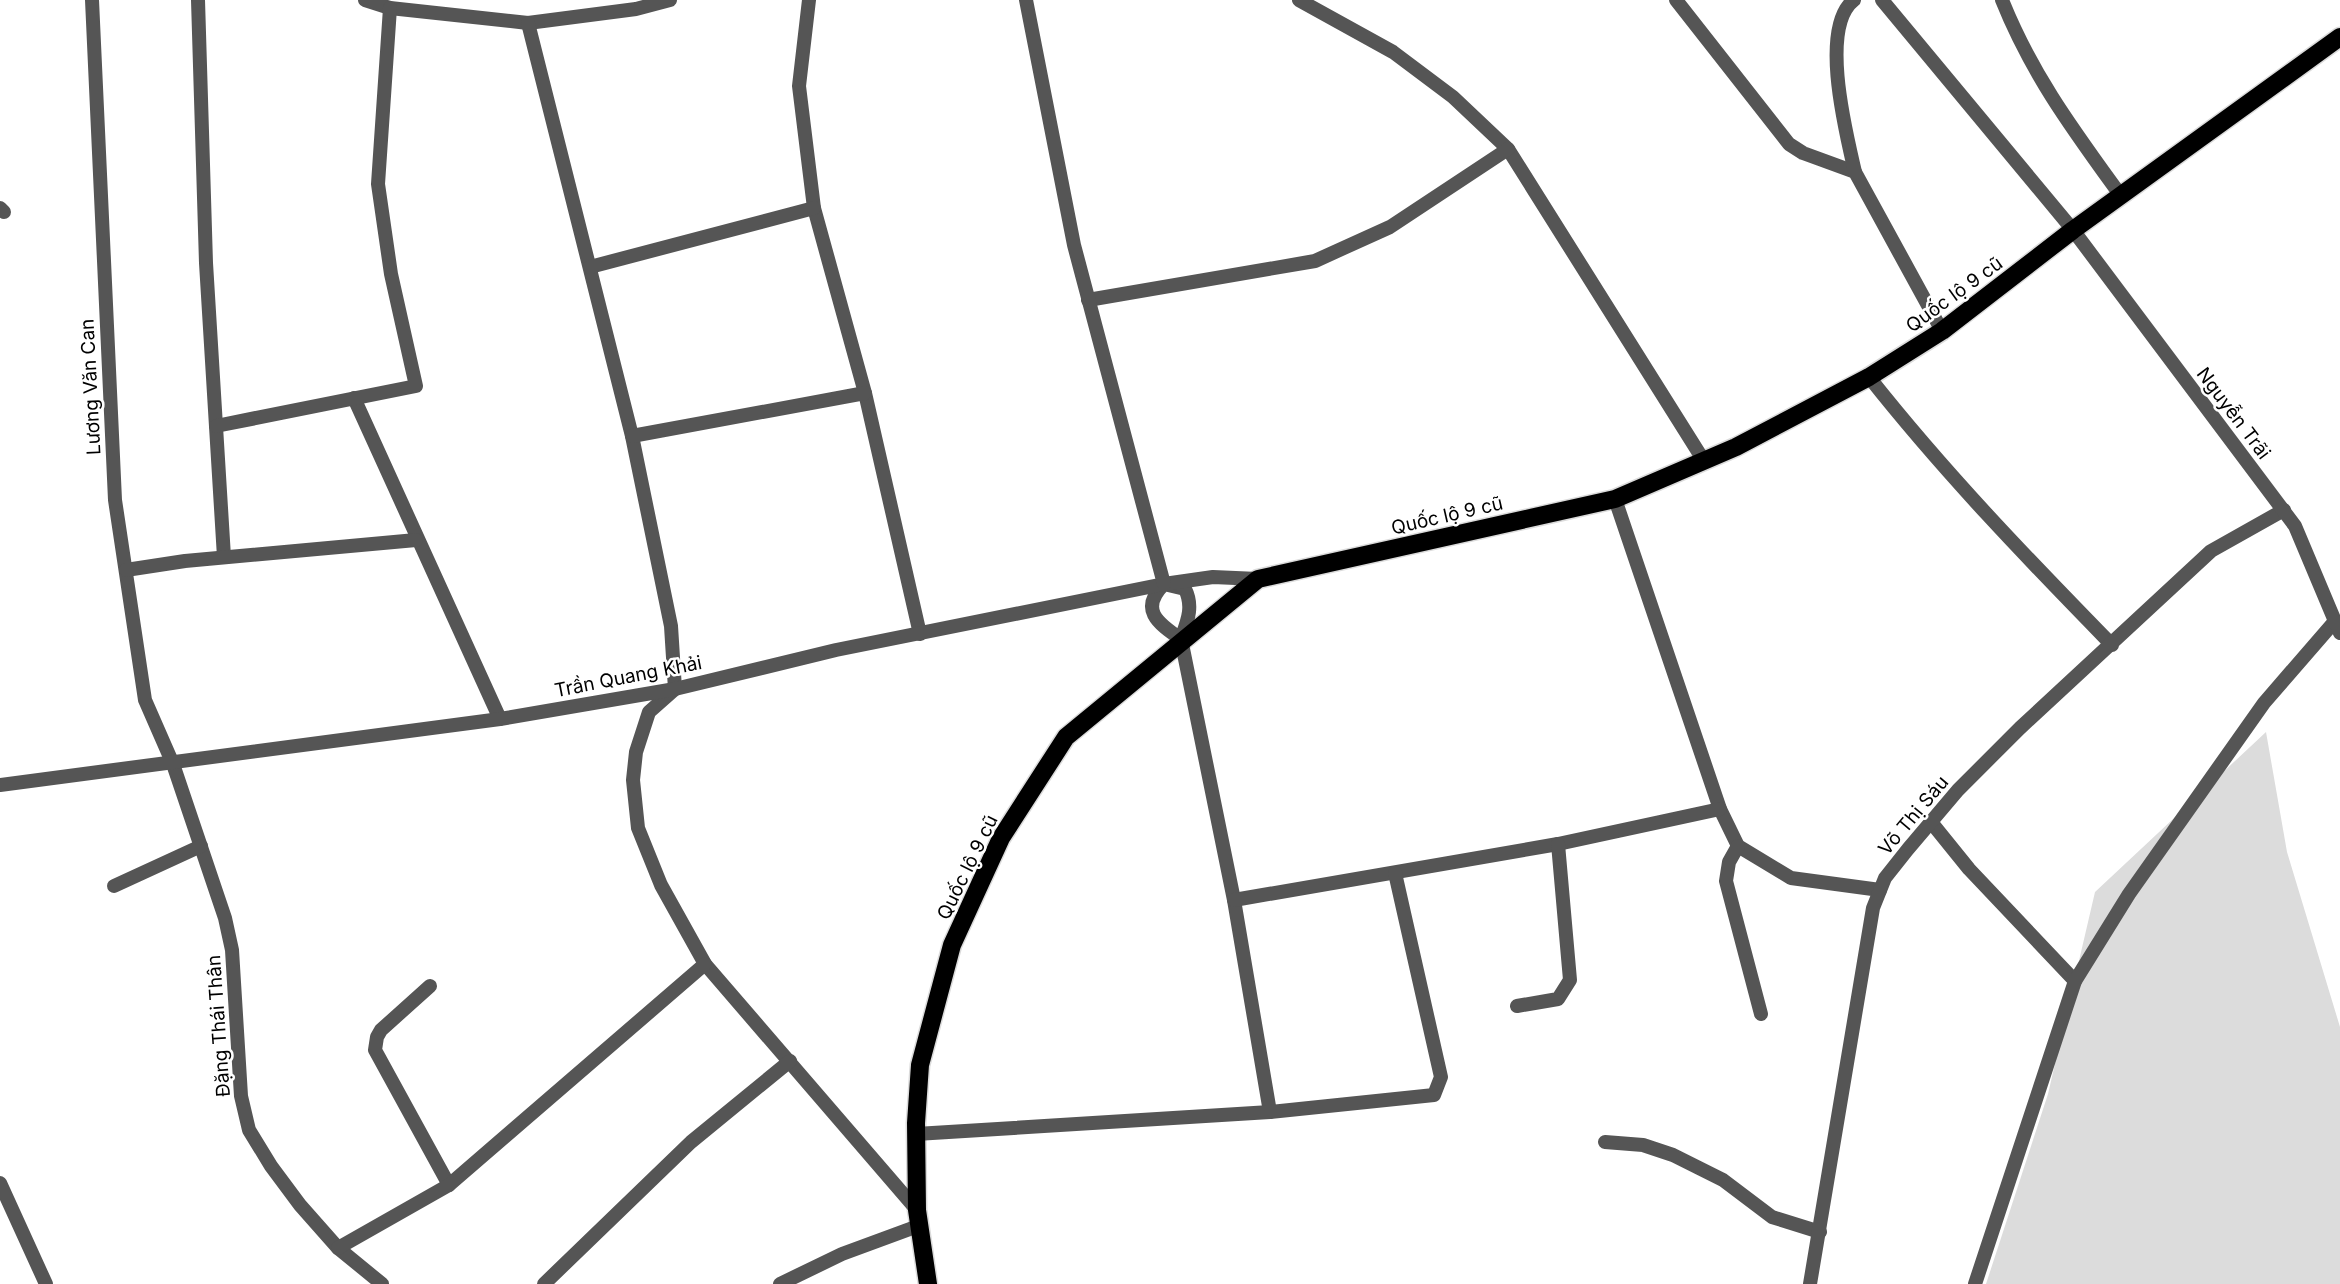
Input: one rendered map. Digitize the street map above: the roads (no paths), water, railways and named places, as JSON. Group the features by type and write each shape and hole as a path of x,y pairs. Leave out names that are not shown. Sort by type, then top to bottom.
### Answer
{"main road":[{"name":"Quốc lộ 9 cũ","path":"928,1284 918,1218 916,1134 920,1065 952,945 1001,838 1066,737 1181,639 1258,579 1615,499 1704,461 1869,377 1942,331 2073,230 2340,37"}],"street":[{"name":"Lương Văn Can","path":"92,0 115,500 145,700 173,764"},
{"path":"198,0 206,263 224,557"},
{"path":"365,0 390,8 528,23 636,9 670,0"},
{"path":"809,0 799,86 814,208 865,393 920,634"},
{"path":"1026,0 1074,245 1164,584"},
{"path":"1299,0 1393,52 1453,97 1508,149 1704,461"},
{"path":"1676,0 1789,144 1803,153 1855,172"},
{"path":"1854,0 1844,8 1838,35 1838,73 1855,172 1942,331"},
{"name":"Nguyễn Trãi","path":"1882,0 2073,230 2284,510 2295,526 2337,627"},
{"path":"2002,0 2021,47 2043,86 2121,195"},
{"path":"216,426 416,386 379,205 378,158 390,8"},
{"path":"528,23 632,436 671,626 676,689 649,712 642,727 633,780 638,828 661,885 705,964 790,1061 918,1218 779,1284"},
{"path":"1088,300 1315,261 1390,228 1508,149"},
{"path":"590,267 814,208"},
{"path":"1869,377 1930,454 1983,514 2112,645"},
{"path":"632,436 865,393"},
{"path":"354,398 416,540 500,719"},
{"path":"1615,499 1720,809 1738,846 1791,878 1880,890"},
{"name":"Võ Thị Sáu","path":"1810,1284 1873,908 1885,878 1931,822 2020,728 2211,551 2284,510"},
{"path":"126,570 224,557 416,540"},
{"name":"Trần Quang Khải","path":"0,785 500,719 676,689 836,650 1164,584 1213,577 1258,579"},
{"path":"1164,584 1185,589 1190,600 1189,617 1181,639 1234,900 1270,1112"},
{"path":"1164,584 1153,595 1151,608 1160,626 1181,639"},
{"path":"1975,1284 2075,981 2129,894 2264,703 2337,627"},
{"name":"Đặng Thái Thân","path":"173,764 225,918 232,950 236,1052 249,1130 271,1166 338,1248 382,1284"},
{"path":"1234,900 1558,844 1720,809"},
{"path":"1931,822 1969,869 2075,981"},
{"path":"1517,1006 1558,999 1570,980 1558,844"},
{"path":"114,886 201,846"},
{"path":"1738,846 1729,862 1726,881 1761,1014"},
{"path":"916,1134 1270,1112 1428,1097 1438,1090 1441,1077 1395,873"},
{"path":"338,1248 449,1185 705,964"},
{"path":"430,986 381,1030 375,1050 449,1185"},
{"path":"544,1284 691,1142 790,1061"},
{"path":"1605,1142 1643,1145 1673,1155 1723,1180 1772,1217 1820,1232"},
{"path":"0,1183 47,1284"}]}
